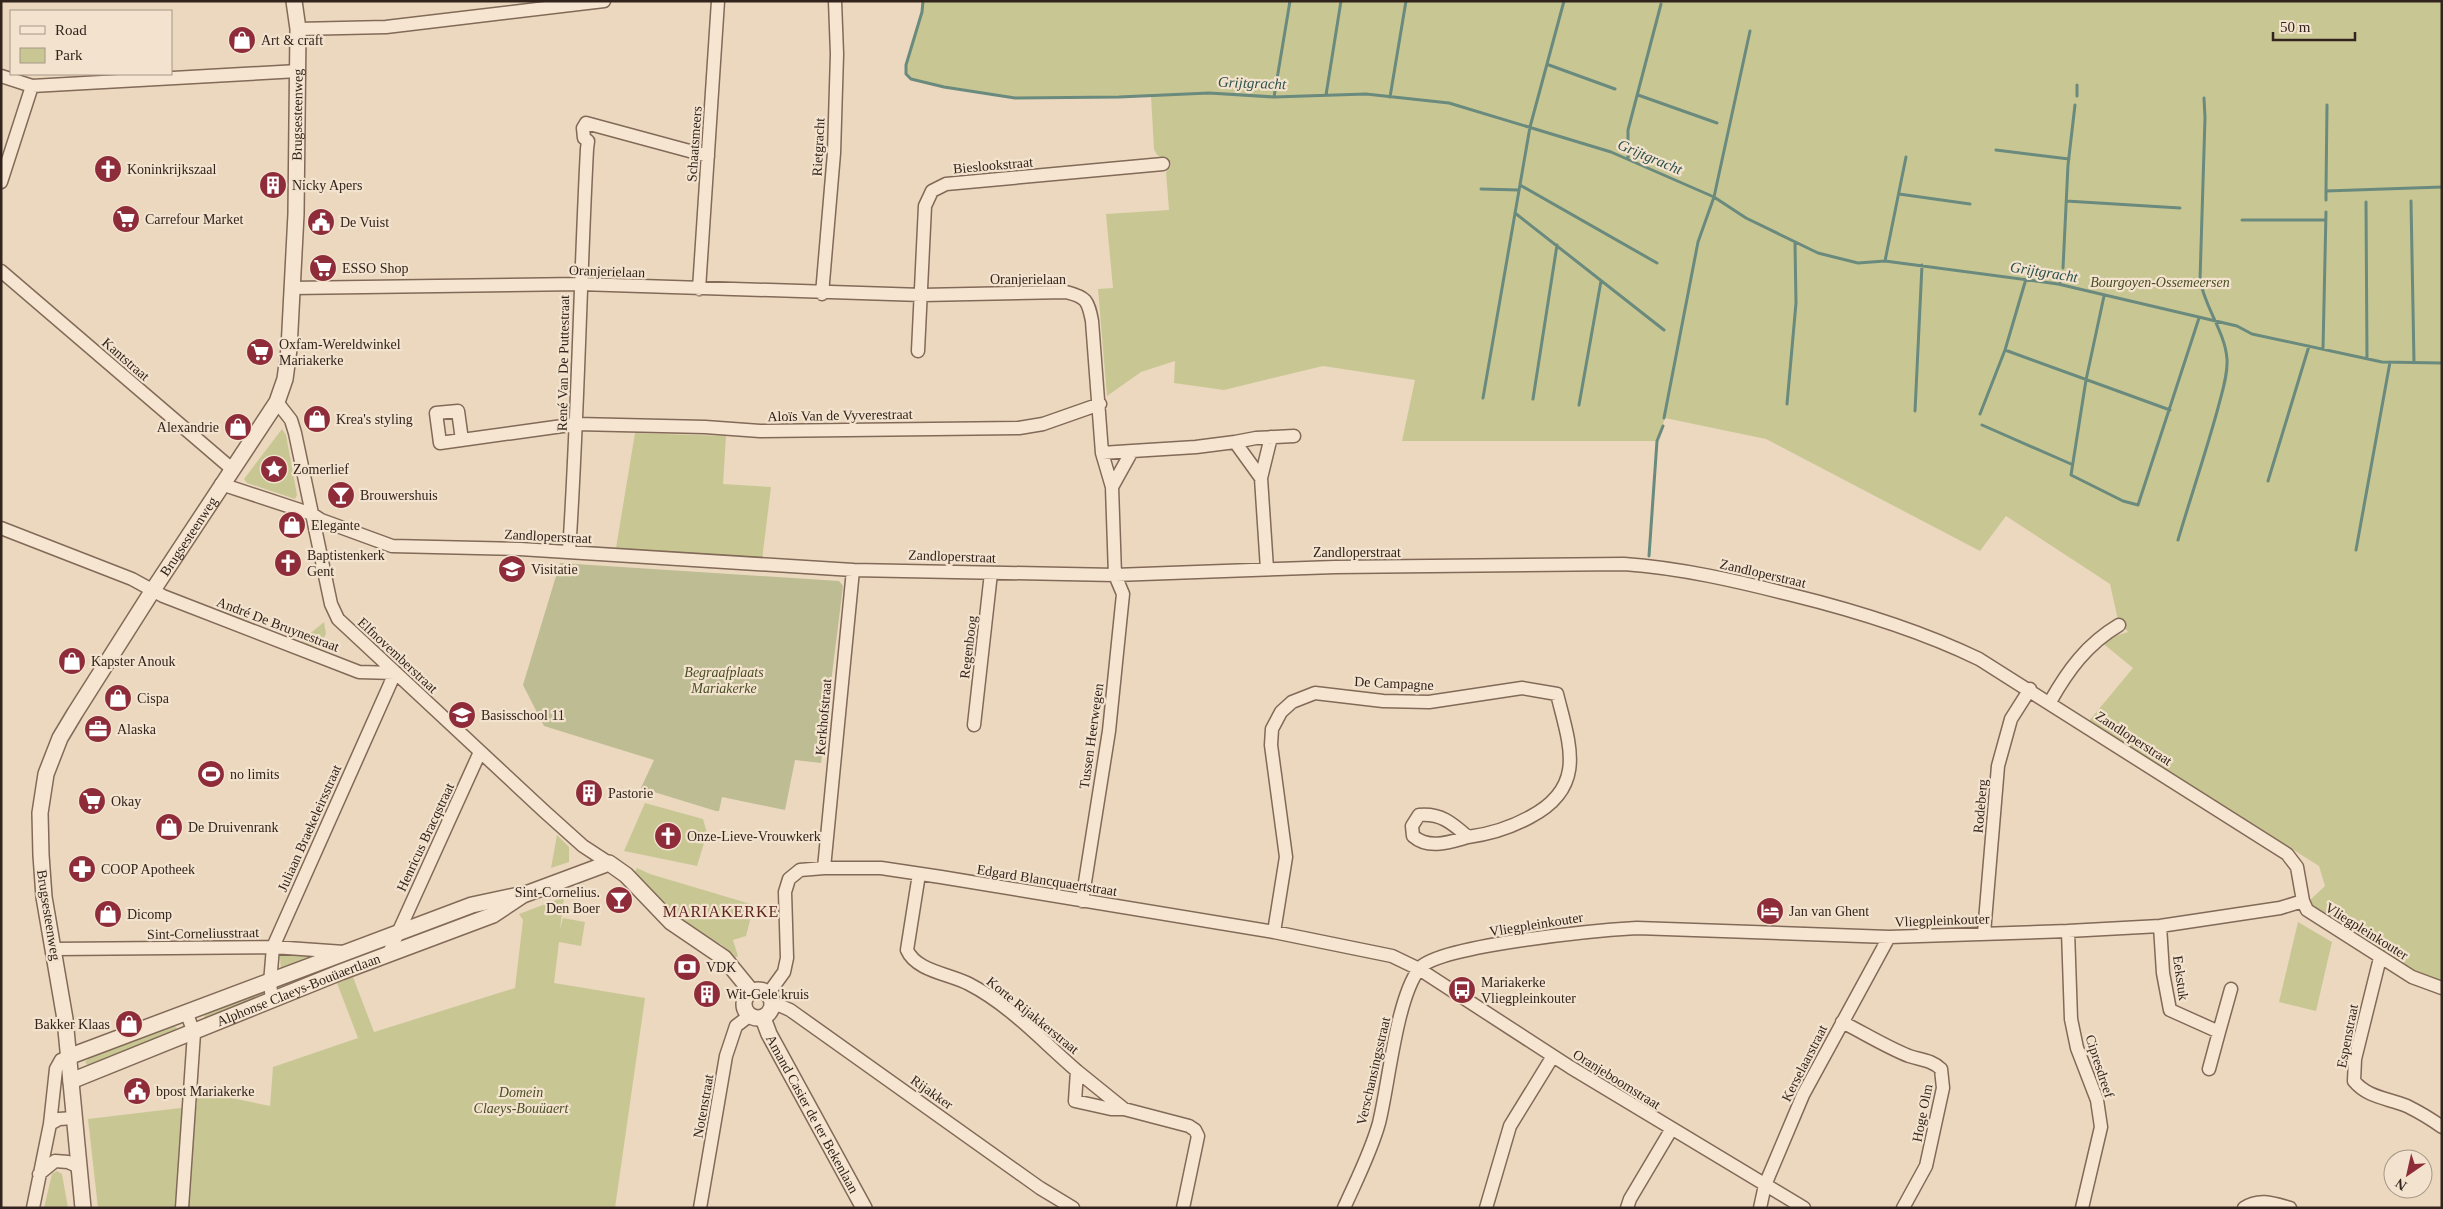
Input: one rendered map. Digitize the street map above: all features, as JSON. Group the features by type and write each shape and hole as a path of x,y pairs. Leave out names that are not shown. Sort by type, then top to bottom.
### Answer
{"street":[{"name":"Brugsesteenweg","path":"82,1208 80,1166 65,1019 44,897 40,855 40,813 46,774 60,738 221,484 277,402 285,379 290,349 291,288 296,214 298,29 294,1"},
{"path":"298,29 386,27 604,1"},
{"name":"Schaatsmeers","path":"699,289 718,1"},
{"name":"Rietgracht","path":"822,294 834,153 837,54 835,1"},
{"path":"1,76 32,86 298,71"},
{"path":"1,182 32,86"},
{"name":"René Van De Puttestraat","path":"569,552 577,424 580,284 588,149 588,141 583,132 586,123 708,156"},
{"name":"Bieslookstraat","path":"922,295 925,206 932,191 938,186 1163,164"},
{"name":"Kantstraat","path":"1,270 232,470"},
{"name":"Oranjerielaan","path":"291,288 580,284 822,294 922,295 1066,292 1080,295 1089,303 1092,320 1100,404 1102,453 1112,487"},
{"path":"918,350 922,295"},
{"name":"Elfnovemberstraat","path":"277,402 291,420 295,433 331,604 338,619 584,846 610,864"},
{"name":"Aloïs Van de Vyverestraat","path":"462,440 577,424 704,427 760,431 1020,428 1043,424 1100,404"},
{"path":"1102,453 1196,447 1271,437 1294,436"},
{"path":"1267,569 1261,478 1271,437"},
{"path":"1235,442 1261,478"},
{"path":"1112,487 1132,451"},
{"name":"Zandloperstraat","path":"221,484 312,514 321,520 392,546 569,552 853,570 1115,575 1267,569 1600,564 1654,566 1757,586 1880,619 1960,650 2030,690 2288,854 2297,867 2303,901"},
{"name":"Tussen Heerwegen","path":"1082,901 1109,731 1123,594 1115,575 1112,487"},
{"name":"André De Bruynestraat","path":"1,528 132,579 153,590 359,672 395,673"},
{"name":"Kerkhofstraat","path":"824,868 853,570"},
{"name":"Regenboog","path":"974,725 991,573"},
{"path":"2050,702 2067,673 2086,651 2100,637 2119,625"},
{"name":"Juliaan Braekeleirsstraat","path":"272,1000 270,983 273,948 395,673"},
{"name":"De Campagne","path":"1274,932 1286,857 1271,745 1272,729 1281,712 1303,696 1315,693 1383,701 1430,702 1522,688 1557,694 1569,751 1570,768 1564,789 1552,803 1509,828 1485,835 1468,837"},
{"name":"Rodeberg","path":"1984,933 1998,766 2010,719 2030,690"},
{"name":"Henricus Bracqstraat","path":"388,955 480,752"},
{"path":"610,864 626,875 671,922 724,958 751,991"},
{"name":"Alphonse Claeys-Bouüaertlaan","path":"68,1058 352,953 472,905 498,898 523,895 610,864"},
{"name":"Edgard Blancquaertstraat","path":"763,1008 784,972 787,958 782,894 789,879 800,870 824,868 881,868 1274,932 1392,956 1419,969"},
{"name":"Korte Rijakkerstraat","path":"919,874 907,950 910,957 918,963 962,980 988,994 1124,1109"},
{"name":"Alphonse Claeys-Bouüaertlaan","path":"71,1081 272,1000 493,915 523,895"},
{"name":"Vliegpleinkouter","path":"1419,969 1442,956 1596,930 1647,928 1889,937 2068,931 2160,926 2280,908 2303,901 2307,910 2318,919 2380,958 2412,977 2442,988"},
{"name":"Eekstuk","path":"2160,926 2163,973 2170,1010 2219,1032"},
{"name":"Cipresdreef","path":"2068,931 2071,1019 2077,1048 2097,1100 2101,1128 2082,1208"},
{"name":"Kerselaarstraat","path":"1760,1208 1765,1185 1803,1095 1889,937"},
{"name":"Sint-Corneliusstraat","path":"54,949 273,948 352,953"},
{"name":"Espenstraat","path":"2380,958 2356,1059 2354,1081 2362,1090 2406,1106 2442,1127"},
{"name":"Oranjeboomstraat","path":"1419,969 1672,1130 1804,1208"},
{"name":"Verschansingsstraat","path":"1344,1208 1378,1126 1404,1003 1419,969"},
{"path":"2208,1069 2230,989"},
{"path":"760,990 763,1008 743,1003 751,991 760,990"},
{"name":"Rijakker","path":"763,1008 781,1006 790,1010 1040,1188 1073,1208"},
{"name":"Notenstraat","path":"700,1208 726,1056 736,1026 763,1008"},
{"name":"Amand Casier de ter Bekenlaan","path":"763,1008 769,1034 864,1208"},
{"path":"182,1208 194,1033 187,1014"},
{"name":"Hoge Olm","path":"1842,1022 1910,1057 1935,1063 1941,1069 1943,1088 1926,1166 1903,1208"},
{"path":"1486,1208 1510,1126 1553,1056"},
{"path":"33,1208 50,1124 56,1069 61,1060 68,1058"},
{"name":"Korte Rijakkerstraat","path":"1077,1071 1074,1101 1111,1109 1124,1109 1174,1122 1195,1130 1198,1136 1183,1208"},
{"path":"50,1124 59,1119 74,1118"},
{"path":"1627,1208 1630,1199 1672,1130"},
{"path":"39,1174 55,1161 68,1162 80,1166"},
{"path":"2244,1208 2253,1202 2269,1202 2290,1208"}],"green space":[{"name":"Bourgoyen-Ossemeersen","path":"923,1 2442,1 2442,985 2433,983 2312,907 2310,900 2325,886 2319,866 2089,721 2133,668 2100,641 2128,632 2118,620 2110,584 2006,516 1980,551 1766,439 1665,418 1657,441 1402,441 1415,380 1323,366 1224,390 1174,383 1175,361 1141,372 1107,396 1098,289 1113,288 1106,214 1169,210 1166,172 1171,166 1171,162 1157,155 1154,149 1151,96 1015,98 944,87 911,79 906,74 906,65 922,12"},
{"path":"282,429 286,435 297,495 295,499 247,483 244,479"},
{"path":"635,433 726,436 723,484 771,487 762,560 616,548"},
{"name":"Begraafplaats Mariakerke","path":"560,563 839,581 843,586 821,763 795,760 785,810 722,797 719,811 716,811 641,788 654,760 544,726 523,685"},
{"path":"324,622 326,634 323,640 311,646 301,641"},
{"path":"645,803 703,819 707,833 697,866 624,851"},
{"path":"557,835 569,847 569,862 551,868"},
{"path":"637,868 650,874 754,905 746,936 733,940 738,956 735,958 722,945 688,926 653,894 634,873"},
{"name":"Domein Claeys-Bouüaert","path":"564,897 560,929 563,918 585,922 581,946 559,942 554,983 645,998 615,1208 98,1208 88,1119 197,1106 197,1091 270,1106 273,1067 358,1038 337,983 353,977 374,1032 515,988 523,920 519,914"},
{"path":"2298,922 2332,942 2316,1011 2279,1002"},
{"path":"373,949 377,951 285,987 286,982"},
{"path":"313,955 314,957 281,971 280,956"},
{"path":"263,991 267,995 206,1021 204,1018 205,1013"},
{"path":"175,1026 178,1030 90,1068 85,1062 90,1057"},
{"path":"57,1171 62,1174 68,1208 44,1208 52,1174"}],"waterway":[{"name":"Grijtgracht","path":"923,1 922,12 906,65 906,74 911,79 944,87 1015,98 1119,97 1209,93 1274,97 1366,94 1449,103 1611,152 1714,197 1746,218 1818,253 1858,263 1885,261 2058,284 2237,326 2252,334 2382,362 2442,363"},
{"path":"1274,97 1290,1"},
{"path":"1326,95 1341,1"},
{"path":"1390,97 1406,1"},
{"path":"1483,398 1530,127 1564,1"},
{"path":"1628,159 1628,130 1661,4"},
{"path":"1664,418 1698,242 1714,197 1750,31"},
{"path":"1549,65 1615,89"},
{"path":"2077,85 2077,96"},
{"path":"1638,95 1717,123"},
{"name":"Grijtgracht","path":"2178,540 2209,441 2227,371 2223,339 2206,300 2200,280 2204,98"},
{"path":"2063,268 2068,165 2075,105"},
{"path":"2326,191 2327,105"},
{"path":"1996,150 2069,159"},
{"path":"1885,261 1906,157"},
{"path":"1520,185 1657,263"},
{"path":"2326,200 2326,191 2442,187"},
{"path":"1481,189 1519,190"},
{"path":"1899,194 1970,204"},
{"path":"2066,201 2180,208"},
{"path":"2411,201 2414,363"},
{"path":"2366,202 2367,359"},
{"path":"2323,349 2326,212"},
{"path":"1515,213 1664,330"},
{"path":"2242,220 2326,220"},
{"path":"1787,404 1796,303 1795,243"},
{"path":"1533,399 1557,245"},
{"path":"1915,411 1922,265"},
{"path":"2060,284 2062,277"},
{"path":"2026,279 2005,350 2170,410"},
{"path":"1579,405 1601,281"},
{"path":"2104,296 2086,380 2071,475 2123,501 2138,505 2199,318"},
{"path":"2268,481 2309,346"},
{"path":"1980,414 2005,350"},
{"path":"2356,550 2390,362"},
{"path":"1982,425 2071,464"},
{"path":"1649,556 1657,441 1663,426"}],"place":[{"name":"Art & craft","path":"242,40"},
{"name":"Koninkrijkszaal","path":"108,169"},
{"name":"Nicky Apers","path":"273,185"},
{"name":"Carrefour Market","path":"126,219"},
{"name":"De Vuist","path":"321,222"},
{"name":"ESSO Shop","path":"323,268"},
{"name":"Oxfam-Wereldwinkel Mariakerke","path":"260,352"},
{"name":"Krea's styling","path":"317,419"},
{"name":"Alexandrie","path":"238,427"},
{"name":"Zomerlief","path":"274,469"},
{"name":"Brouwershuis","path":"341,495"},
{"name":"Elegante","path":"292,525"},
{"name":"Baptistenkerk Gent","path":"288,563"},
{"name":"Visitatie","path":"512,569"},
{"name":"Kapster Anouk","path":"72,661"},
{"name":"Cispa","path":"118,698"},
{"name":"Basisschool 11","path":"462,715"},
{"name":"Alaska","path":"98,729"},
{"name":"no limits","path":"211,774"},
{"name":"Pastorie","path":"589,793"},
{"name":"Okay","path":"92,801"},
{"name":"De Druivenrank","path":"169,827"},
{"name":"Onze-Lieve-Vrouwkerk","path":"668,836"},
{"name":"COOP Apotheek","path":"82,869"},
{"name":"Sint-Cornelius. Den Boer","path":"619,900"},
{"name":"Jan van Ghent","path":"1770,911"},
{"name":"Dicomp","path":"108,914"},
{"name":"VDK","path":"687,967"},
{"name":"Mariakerke Vliegpleinkouter","path":"1462,990"},
{"name":"Wit-Gele kruis","path":"707,994"},
{"name":"Bakker Klaas","path":"129,1024"},
{"name":"bpost Mariakerke","path":"137,1091"}],"district":[{"name":"MARIAKERKE","path":"721,911"}]}
